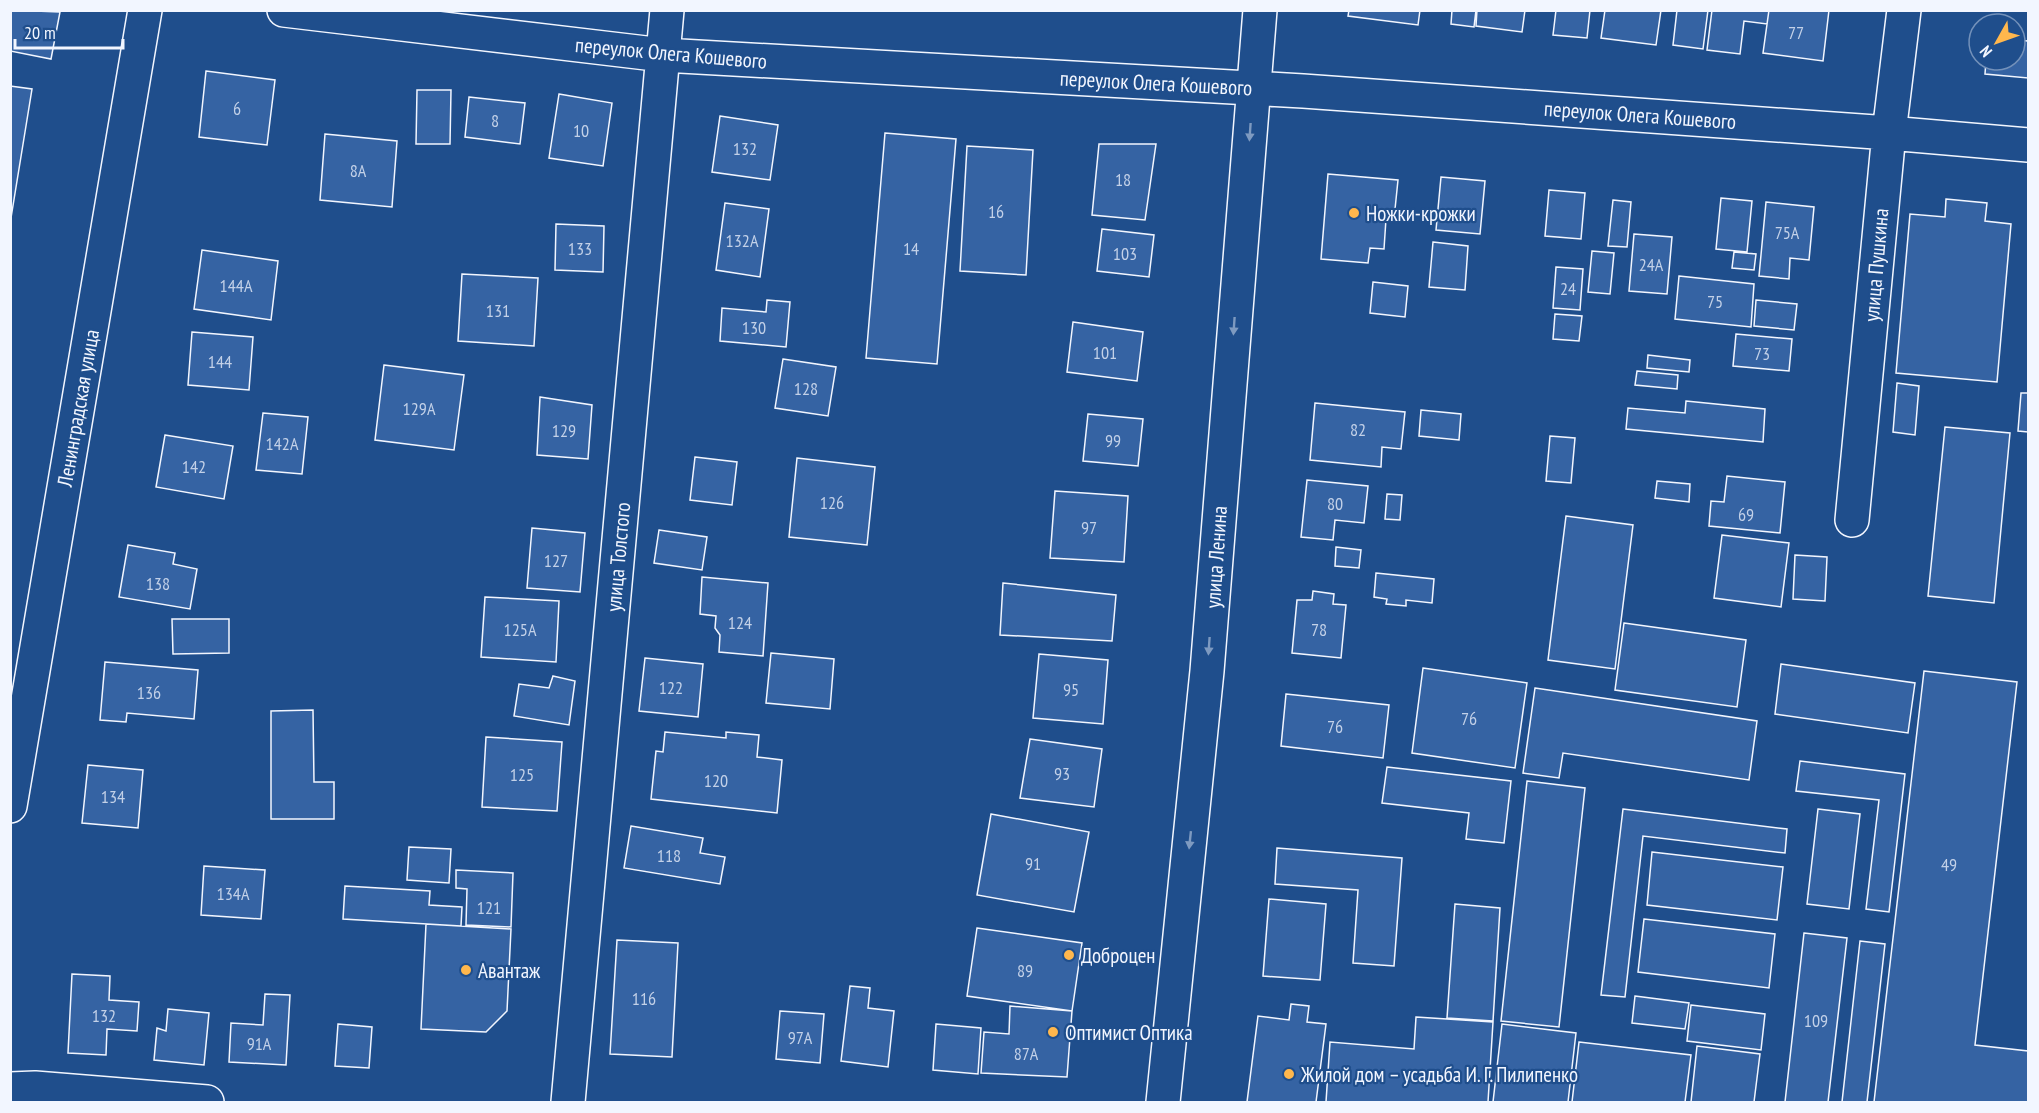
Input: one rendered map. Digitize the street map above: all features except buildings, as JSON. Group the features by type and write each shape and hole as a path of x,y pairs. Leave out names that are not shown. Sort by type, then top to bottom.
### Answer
{"street":[{"name":"Ленинградская улица","path":"10,806 145,10"},
{"name":"переулок Олега Кошевого","path":"284,10 663,55 1253,88 2028,145"},
{"name":"улица Толстого","path":"568,1102 667,10"},
{"name":"улица Ленина","path":"1163,1102 1208,670 1260,10"},
{"name":"улица Пушкина","path":"1852,520 1889,133 1904,10"},
{"path":"10,1089 35,1088 207,1102"}],"place":[{"name":"Ножки-крожки","path":"1354,213"},
{"name":"Доброцен","path":"1069,955"},
{"name":"Авантаж","path":"466,970"},
{"name":"Оптимист Оптика","path":"1053,1032"},
{"name":"Жилой дом – усадьба И. Г. Пилипенко","path":"1289,1074"}]}
